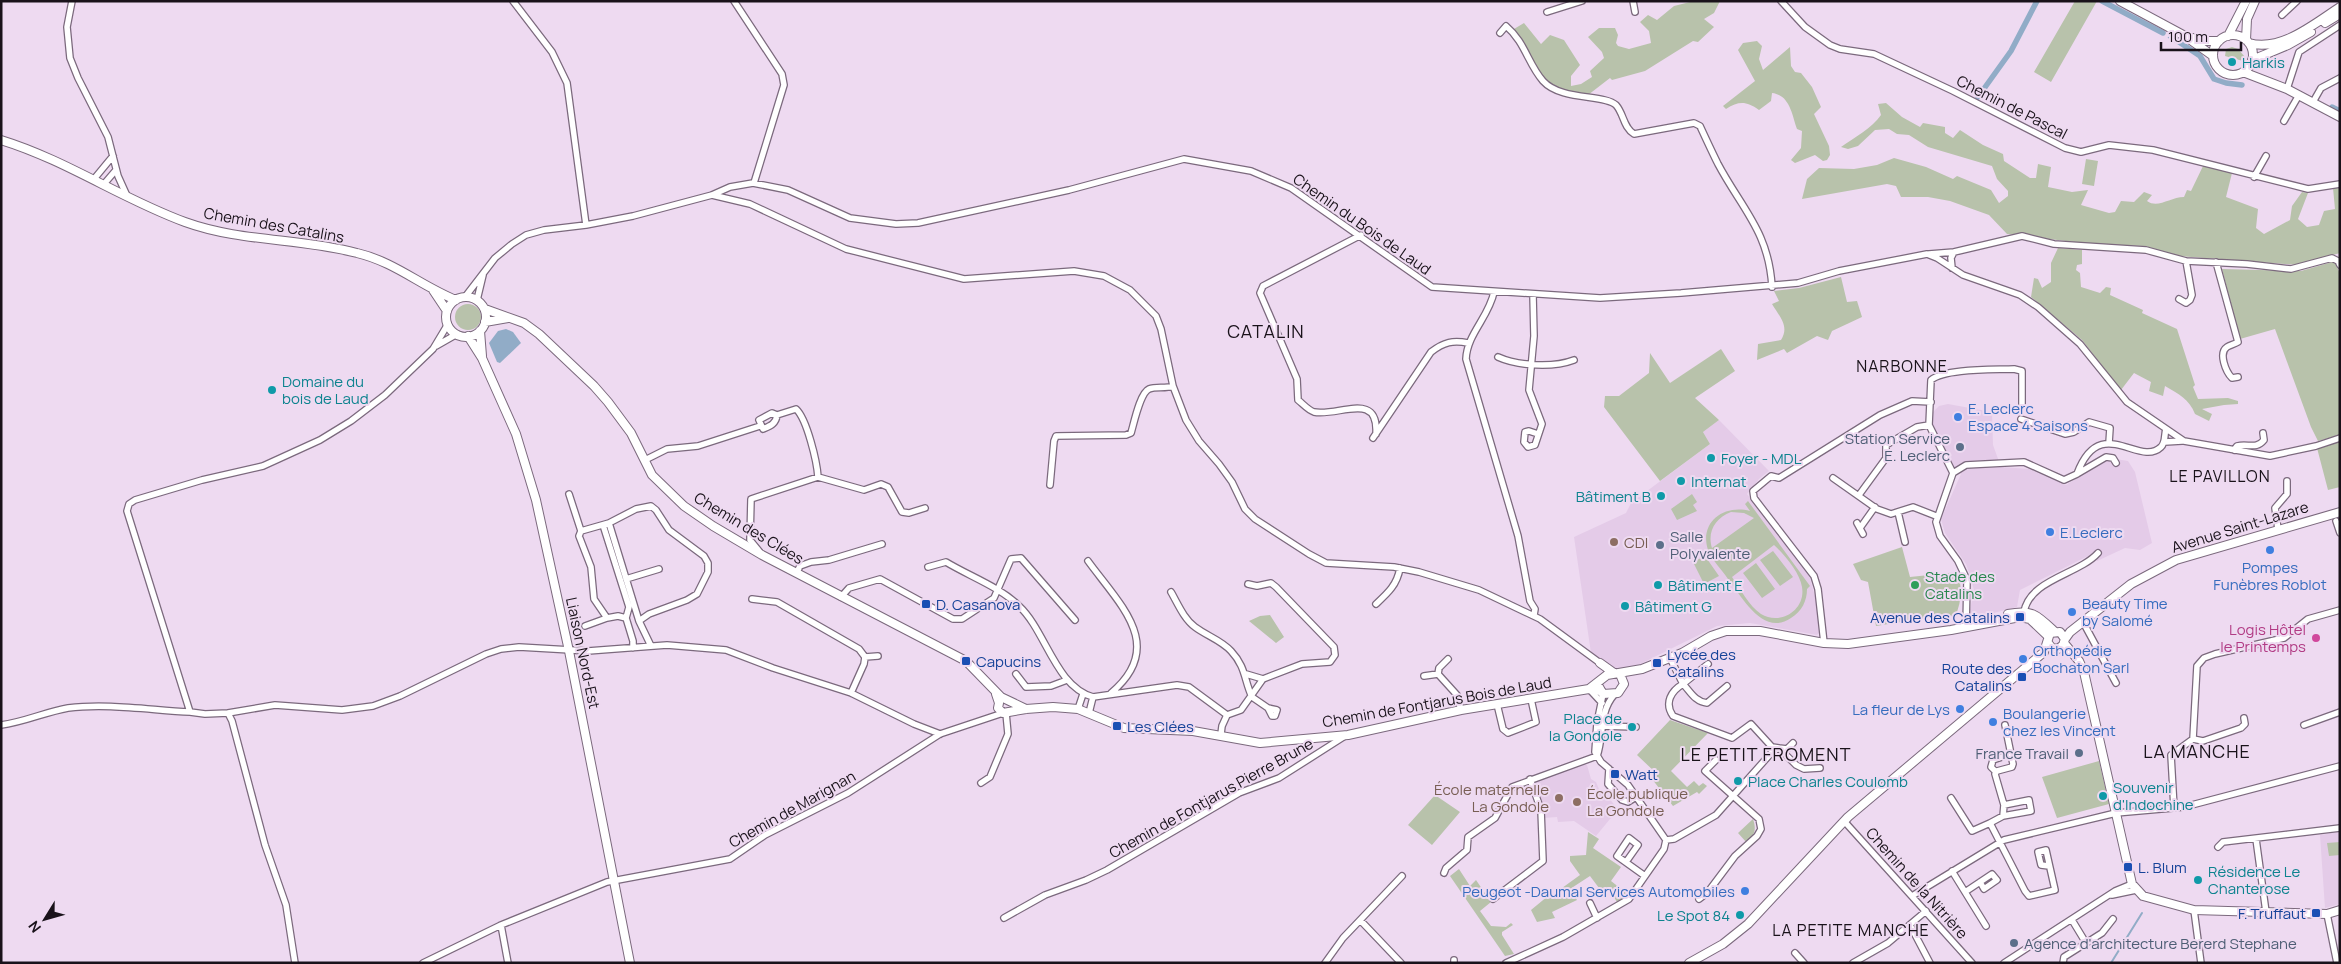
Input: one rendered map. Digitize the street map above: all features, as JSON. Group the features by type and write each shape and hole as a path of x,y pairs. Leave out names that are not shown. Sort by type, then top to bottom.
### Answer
{"main road":[{"path":"2120,1 2185,36 2213,56"},
{"path":"2228,36 2246,1"},
{"path":"2247,42 2247,19 2255,1"},
{"path":"2247,42 2258,46 2282,42 2302,32 2340,7"},
{"path":"2243,72 2252,60 2288,45 2340,14"},
{"path":"2185,36 2206,41 2219,41"},
{"path":"2252,60 2252,49 2240,36 2228,36 2219,41 2215,46 2213,56 2215,63 2224,72 2236,74 2243,72 2287,88 2340,117"},
{"name":"Chemin des Catalins","path":"1,140 42,154 173,218 208,229 331,247 373,258 395,266 432,289 456,300"},
{"name":"Chemin des Catalins","path":"432,289 447,311"},
{"path":"464,297 477,300 485,309 485,322 480,331 468,336 457,334 448,324 447,311 456,300 464,297"},
{"name":"Chemin des Clées","path":"485,309 524,323 539,334 594,386 630,433 652,475 671,495 712,526 762,555 966,661 995,692 1004,708"},
{"path":"485,322 512,318"},
{"name":"Liaison Nord-Est","path":"480,331 482,358"},
{"name":"Liaison Nord-Est","path":"468,336 482,358 516,434 536,500 570,651 630,963"},
{"name":"Avenue Saint-Lazare","path":"1689,963 1723,944 1748,924 1844,822 2057,640 2131,584 2176,560 2278,529 2336,515"},
{"path":"1589,689 1601,686 1617,674 1642,669 1670,658 1712,636 1726,631 1760,631 1824,643 1848,644 1926,633 2024,612 2057,640 2087,683 2134,887 2143,896 2194,910 2326,914 2340,910"},
{"path":"1965,625 2031,616"},
{"path":"1600,663 1617,674 1624,684"},
{"path":"1600,663 1601,686"},
{"path":"1601,686 1614,695 1622,691 1624,684 1642,669"},
{"name":"Chemin de Fontjarus Bois de Laud","path":"1004,708 1053,707 1078,709 1124,728 1167,729 1221,734 1260,743 1348,735 1460,710 1589,689"}],"street":[{"path":"72,1 66,27 70,58 78,78 102,124 116,170 127,196"},
{"path":"513,1 552,52 567,83 586,225"},
{"path":"734,1 782,74 784,85 754,183"},
{"path":"1547,12 1582,1"},
{"path":"1633,1 1635,12"},
{"name":"Chemin de Pascal","path":"1781,1 1806,27 1830,45 1840,49 1874,54 1953,91 2065,148 2081,152 2109,145 2153,150 2200,161 2254,177 2308,189 2340,184"},
{"path":"2282,15 2297,1"},
{"path":"2287,88 2299,52 2340,25"},
{"path":"1500,33 1506,26 1513,32 1522,43 1543,81 1553,89 1616,105 1627,128 1634,134 1694,123 1700,126 1719,165 1763,239 1771,272 1772,287"},
{"path":"2313,102 2320,88 2340,78"},
{"path":"2284,121 2299,95"},
{"path":"94,179 113,156"},
{"path":"2254,177 2266,156"},
{"name":"Chemin du Bois de Laud","path":"464,297 495,258 512,244 526,236 544,230 586,225 633,216 712,195 730,187 754,183 788,190 850,218 896,224 918,223 1070,190 1184,159 1251,171 1291,188 1361,235 1432,287 1600,298 1772,287 1798,283 1839,271 1927,254 1954,252 2022,236 2054,244 2146,250 2186,261 2291,269 2332,258 2338,261 2340,265"},
{"path":"104,184 116,170"},
{"path":"712,195 750,204 846,250 964,279 1074,271 1104,276 1130,290 1156,316 1161,329 1173,386 1186,420 1220,464 1232,482 1245,509 1255,519 1326,563 1400,568 1470,587 1534,615 1600,663"},
{"path":"1361,235 1263,286 1260,293 1298,379 1298,400 1311,411 1321,413 1360,407 1377,420 1375,436 1431,352 1440,344 1451,341 1468,343"},
{"path":"1952,268 1951,258 1954,252"},
{"path":"1927,254 1937,258 1963,275 2020,295 2038,307 2080,344 2127,402 2184,441"},
{"path":"2178,299 2186,303 2192,295 2186,261"},
{"path":"2216,262 2238,342 2226,348 2223,352 2223,359 2229,375 2232,378 2238,377"},
{"path":"477,300 483,272"},
{"path":"1494,292 1492,304 1468,343 1466,359 1518,536 1530,601 1535,609 1534,615"},
{"path":"1533,295 1534,336 1530,390 1542,424 1538,434"},
{"path":"190,712 127,517 129,504 146,496 263,466 320,440 366,410 395,386 432,349 448,324"},
{"path":"432,349 457,334"},
{"path":"1498,357 1531,363 1564,364 1574,360"},
{"path":"1953,473 1929,424 1931,402 1929,384 1935,376 2014,369 2022,372 2022,404"},
{"path":"1050,485 1056,436 1126,435 1131,433 1142,396 1146,391 1173,386"},
{"path":"1824,643 1818,589 1814,576 1754,498 1753,491 1771,476 1779,478 1880,415 1912,402 1931,402"},
{"path":"760,426 759,420 772,413 777,415 796,409 800,413 808,434 818,477"},
{"path":"645,460 667,449 698,446 760,426 763,428 770,426 776,421 777,415"},
{"path":"2021,419 2065,434 2074,432 2089,422 2098,423 2110,428 2109,443"},
{"path":"1858,495 1886,458 1886,445 1917,428 1929,424"},
{"path":"2077,474 2085,456 2091,451 2109,443 2151,452 2162,447 2165,442 2166,429"},
{"path":"2234,450 2237,446 2243,444 2260,445 2264,440 2263,433"},
{"path":"2165,442 2184,441 2270,456 2316,446 2340,438"},
{"path":"1965,625 1968,580 1936,528 1936,516 1953,473 1966,465 2024,462 2064,480 2106,457 2113,458 2116,463"},
{"path":"762,555 750,540 751,499 818,477 864,490 881,484 888,487 902,512 909,513 925,508"},
{"path":"1833,478 1875,507 1891,514 1913,507 1936,516"},
{"path":"2278,529 2275,508 2287,494 2287,481"},
{"path":"569,494 581,531 579,536 591,567 594,599 607,618"},
{"path":"581,531 606,524 636,509 651,506 656,510 669,530 704,556 708,563 708,572 697,594 687,600 649,614 639,621"},
{"path":"1863,534 1858,526 1875,507"},
{"path":"1898,512 1905,542"},
{"path":"2336,515 2340,533"},
{"path":"606,524 629,607 626,618 633,641 632,648"},
{"path":"606,524 639,621 651,646"},
{"path":"797,572 800,566 812,562 829,560 882,544"},
{"path":"2024,612 2027,600 2044,584 2076,569 2098,553"},
{"path":"841,597 849,588 880,580 953,619 962,619 994,598 1011,559 1021,558 1075,620"},
{"path":"1088,561 1132,622 1138,642 1132,668 1111,693"},
{"path":"928,568 946,562 1019,605 1030,618 1067,680 1083,694 1093,697 1177,685 1190,687 1227,715"},
{"path":"1376,604 1393,588 1398,579 1400,568"},
{"path":"626,579 659,569"},
{"path":"1221,734 1227,715 1241,710 1264,679 1302,664 1330,662 1336,651 1314,624 1271,583 1256,586 1248,584"},
{"path":"1171,592 1181,610 1194,626 1221,642 1232,652 1246,674 1252,697 1268,708"},
{"path":"752,599 777,602 859,648 865,657 864,664 851,693"},
{"path":"2027,600 2031,616"},
{"path":"1525,611 1530,601"},
{"path":"2193,739 2197,666 2204,658 2284,638 2308,619 2340,610"},
{"path":"585,626 607,618 618,616 626,618"},
{"path":"2083,622 2116,683"},
{"path":"1,725 18,723 58,710 78,707 205,714 228,713 275,705 342,710 360,709 400,696 495,650 519,647 588,652 651,646 699,646 726,650 773,668 851,693 914,724 940,734 988,718 1004,708 1008,734 990,777 980,783"},
{"path":"865,657 878,656"},
{"path":"1670,658 1683,684 1701,702 1707,703 1727,686"},
{"path":"1438,674 1439,668 1448,659"},
{"path":"1708,664 1677,687 1668,700 1668,709 1673,716 1732,738 1738,736 1751,724 1772,747 1787,749 1793,743"},
{"path":"1016,674 1026,687 1051,686 1067,680"},
{"path":"1246,674 1264,679"},
{"path":"1424,676 1438,674"},
{"path":"1438,674 1457,695 1460,710"},
{"path":"1506,963 1563,937 1629,899 1664,849 1666,840 1628,785 1597,756 1594,749 1602,703 1601,686"},
{"path":"1589,689 1602,703"},
{"path":"1078,709 1083,694"},
{"path":"1597,756 1607,704 1614,695"},
{"path":"1089,713 1093,697"},
{"path":"1497,704 1503,729 1508,733 1536,722 1531,699"},
{"path":"2304,725 2340,712"},
{"path":"228,713 237,736 265,845 286,905 295,963"},
{"path":"2174,808 2171,754 2193,739 2203,741 2241,728 2245,724 2244,718"},
{"path":"1996,772 2012,767 2005,725"},
{"path":"1602,726 1636,727"},
{"name":"Chemin de Marignan","path":"423,963 501,925 614,880 730,859 765,835 848,793 940,734"},
{"name":"Chemin de Fontjarus Pierre Brune","path":"1004,918 1044,895 1086,880 1107,870 1239,793 1279,778 1348,735"},
{"path":"1779,748 1790,761 1804,769 1820,768"},
{"path":"1666,840 1674,839 1716,815 1772,751 1779,748"},
{"path":"2003,816 2004,805 1996,772 1991,767 1993,760 2011,754"},
{"path":"1444,873 1446,868 1467,850 1468,837 1495,818 1512,786 1597,756"},
{"path":"1698,899 1708,892 1735,856 1757,836 1761,829 1759,819 1706,771 1716,760"},
{"path":"1912,896 2000,842 2116,813 2174,808 2340,766"},
{"path":"1610,769 1608,784 1622,800 1628,802 1636,797"},
{"path":"1493,898 1544,861 1541,810 1530,779"},
{"path":"1951,798 1972,831 2003,816 2031,811 2029,800 2004,805"},
{"name":"Chemin de la Nitrière","path":"1844,822 1972,963"},
{"path":"1990,823 2029,896 2055,890 2050,866"},
{"path":"2218,847 2223,842 2340,828"},
{"path":"2256,838 2266,912"},
{"path":"1626,862 1645,876"},
{"path":"1952,871 1986,926"},
{"path":"1325,963 1343,938 1361,922 1402,876"},
{"path":"1965,892 1980,882"},
{"path":"2004,963 2112,895 2134,887"},
{"path":"1590,903 1597,918"},
{"path":"2194,910 2201,963"},
{"path":"1853,963 1888,943 1926,911"},
{"path":"2326,914 2337,963"},
{"path":"2063,963 2064,957 2102,933 2113,919"},
{"path":"2072,920 2086,943"},
{"path":"1361,922 1401,963"},
{"path":"501,925 508,963"},
{"path":"1910,925 1930,963"},
{"path":"1795,953 1804,963"}],"shaded area":[{"path":"1948,404 1992,412 1993,445 2001,467 2029,469 2066,485 2109,458 2128,461 2135,472 2152,543 2140,550 2125,548 2097,561 2092,554 2020,590 2017,607 1974,618 1969,615 1974,590 1970,575 1966,564 1945,533 1941,519 1961,474 1950,462 1931,422 1932,413 1939,406"},
{"path":"1719,420 1769,471 1759,479 1747,494 1809,575 1816,600 1820,632 1817,635 1750,623 1717,626 1626,671 1614,670 1591,653 1574,537 1626,513 1631,503 1710,444 1703,432"},
{"name":"École publique La Gondole","path":"1581,764 1587,765 1591,779 1596,782 1601,794 1605,793 1620,812 1610,819 1596,836 1574,821 1558,822 1557,817 1544,818 1544,809 1535,782"},
{"path":"2340,832 2340,904 2325,908 2320,835"}],"green space":[{"path":"1694,1 1720,1 1714,13 1704,19 1714,27 1698,42 1693,41 1645,71 1612,80 1610,78 1588,95 1559,88 1544,78 1514,29 1524,23 1541,44 1550,35 1564,40 1580,65 1571,76 1571,86 1581,84 1592,77 1590,71 1604,58 1602,52 1588,37 1599,28 1615,28 1618,35 1616,43 1618,46 1629,49 1651,43 1649,31 1640,22 1648,15 1657,20 1674,6"},
{"path":"2075,1 2097,1 2051,82 2034,72"},
{"path":"1757,41 1762,46 1759,59 1763,70 1790,47 1791,66 1795,72 1801,73 1812,87 1821,107 1814,114 1829,146 1830,155 1827,160 1823,161 1815,155 1795,163 1791,160 1801,148 1802,131 1797,129 1787,102 1778,95 1772,93 1771,101 1759,110 1742,103 1726,109 1723,106 1755,81 1738,50 1743,43"},
{"path":"2232,47 2238,49 2245,57 2243,61 2225,56 2226,49"},
{"path":"1886,103 1902,117 1920,127 1923,123 1945,127 1945,133 1953,138 1960,130 1983,145 2003,154 2004,161 2030,178 2036,178 2038,164 2051,167 2048,187 2072,192 2088,190 2081,205 2109,213 2115,212 2121,201 2134,202 2144,192 2152,195 2147,201 2155,204 2184,197 2187,190 2191,191 2204,164 2232,173 2226,197 2258,209 2256,228 2264,234 2290,220 2292,206 2302,192 2308,193 2298,219 2307,227 2319,225 2324,211 2335,209 2333,188 2340,187 2340,253 2298,265 2178,256 2145,246 2100,245 2007,234 1989,215 1950,201 1928,197 1901,197 1896,186 1887,184 1802,199 1807,179 1819,168 1854,169 1877,165 1894,158 1926,167 1953,179 1957,176 1991,190 1999,203 2008,196 2008,191 1997,179 1992,166 1928,147 1909,135 1897,134 1889,129 1875,130 1858,146 1848,149 1841,147 1873,124 1881,115 1878,104"},
{"path":"2086,159 2098,161 2094,186 2082,184"},
{"path":"2058,248 2082,250 2082,264 2077,265 2076,270 2080,273 2081,287 2100,293 2106,287 2111,288 2110,295 2143,310 2142,313 2177,329 2198,399 2228,398 2238,401 2238,404 2202,409 2212,414 2209,421 2195,414 2187,401 2165,386 2163,396 2149,391 2151,382 2134,373 2121,390 2082,340 2031,297 2034,278 2038,279 2042,288 2051,282 2051,263"},
{"path":"2335,262 2340,274 2340,435 2318,441 2311,427 2275,329 2240,339 2222,269 2301,271"},
{"path":"1841,277 1847,302 1857,301 1862,317 1832,331 1828,340 1817,336 1787,353 1784,349 1757,360 1758,344 1781,340 1783,335 1783,321 1772,304 1779,301 1774,291 1799,288"},
{"path":"468,304 477,308 481,317 477,326 468,330 459,326 455,317 459,308"},
{"path":"1721,349 1735,371 1695,398 1719,420 1703,432 1710,444 1660,481 1604,407 1605,396 1619,396 1649,373 1650,353 1670,383"},
{"path":"2340,441 2340,487 2328,490 2317,448"},
{"path":"1692,494 1697,502 1693,505 1697,511 1677,520 1671,509"},
{"path":"1748,501 1810,586 1807,589 1805,602 1801,609 1791,618 1781,623 1762,619 1754,612 1708,550 1706,540 1710,524 1716,517 1731,510 1750,511 1745,504","holes":["1731,512 1744,513 1754,518 1712,548 1711,536 1714,526 1721,518","1774,545 1795,570 1802,587 1800,603 1796,609 1790,614 1776,618 1768,617 1757,611 1732,577"]},
{"name":"Stade des Catalins","path":"1902,547 1910,577 1958,572 1961,594 1955,617 1945,615 1876,626 1868,582 1861,580 1853,564"},
{"path":"1773,551 1793,577 1780,586 1760,560"},
{"path":"1705,556 1719,576 1704,584 1693,562"},
{"path":"1756,563 1775,589 1762,598 1743,573"},
{"path":"1270,615 1284,637 1276,643 1249,621 1260,616"},
{"path":"1670,720 1708,733 1671,771 1687,787 1694,781 1699,786 1703,783 1707,786 1699,794 1697,792 1673,806 1652,779 1657,774 1637,755"},
{"path":"2099,761 2109,804 2057,818 2042,777"},
{"path":"1435,795 1460,812 1432,845 1408,825"},
{"path":"1753,819 1754,832 1747,843 1738,833"},
{"path":"1588,832 1599,839 1593,848 1621,867 1611,881 1629,895 1617,902 1609,889 1602,892 1590,876 1570,889 1577,900 1552,912 1555,918 1537,922 1531,910 1548,896 1551,896 1580,875 1570,861 1570,856 1586,855"},
{"path":"2340,842 2340,855 2329,856 2327,843"},
{"path":"1459,869 1470,886 1476,880 1491,902 1480,911 1491,926 1506,927 1511,923 1513,925 1502,932 1502,935 1514,954 1505,956 1450,876"}],"water":[{"path":"506,329 513,332 521,343 500,363 497,362 489,343 498,331"}],"waterway":[{"path":"1978,97 2011,51 2037,1"},
{"path":"2102,1 2163,33"},
{"path":"2170,36 2200,56 2214,79 2242,85"},
{"path":"2332,107 2340,111"},
{"path":"2111,963 2142,913"}],"place":[{"name":"Harkis","path":"2232,62"},
{"name":"Domaine du bois de Laud","path":"272,390"},
{"name":"E. Leclerc Espace 4 Saisons","path":"1958,417"},
{"name":"Station Service E. Leclerc","path":"1960,447"},
{"name":"Foyer - MDL","path":"1711,458"},
{"name":"Internat","path":"1681,481"},
{"name":"Bâtiment B","path":"1661,496"},
{"name":"E.Leclerc","path":"2050,532"},
{"name":"CDI","path":"1614,542"},
{"name":"Salle Polyvalente","path":"1660,545"},
{"name":"Pompes Funèbres Roblot","path":"2270,550"},
{"name":"Bâtiment E","path":"1658,585"},
{"name":"Stade des Catalins","path":"1915,585"},
{"name":"D. Casanova","path":"926,604"},
{"name":"Bâtiment G","path":"1625,606"},
{"name":"Beauty Time by Salomé","path":"2072,612"},
{"name":"Avenue des Catalins","path":"2020,617"},
{"name":"Logis Hôtel le Printemps","path":"2316,638"},
{"name":"Orthopédie Bochaton Sarl","path":"2023,659"},
{"name":"Capucins","path":"966,661"},
{"name":"Lycée des Catalins","path":"1657,663"},
{"name":"Route des Catalins","path":"2022,677"},
{"name":"La fleur de Lys","path":"1960,709"},
{"name":"Boulangerie chez les Vincent","path":"1993,722"},
{"name":"Les Clées","path":"1117,726"},
{"name":"Place de la Gondole","path":"1632,727"},
{"name":"France Travail","path":"2079,753"},
{"name":"Watt","path":"1615,774"},
{"name":"Place Charles Coulomb","path":"1738,781"},
{"name":"Souvenir d'Indochine","path":"2103,796"},
{"name":"École maternelle La Gondole","path":"1559,798"},
{"name":"École publique La Gondole","path":"1577,802"},
{"name":"L. Blum","path":"2128,867"},
{"name":"Résidence Le Chanterose","path":"2198,880"},
{"name":"Peugeot -Daumal Services Automobiles","path":"1745,891"},
{"name":"F. Truffaut","path":"2316,913"},
{"name":"Le Spot 84","path":"1740,915"},
{"name":"Agence d'architecture Bererd Stephane","path":"2014,943"}],"district":[{"name":"CATALIN","path":"1266,331"},
{"name":"NARBONNE","path":"1902,366"},
{"name":"LE PAVILLON","path":"2220,476"},
{"name":"LA MANCHE","path":"2197,751"},
{"name":"LE PETIT FROMENT","path":"1766,754"},
{"name":"LA PETITE MANCHE","path":"1851,930"}]}
